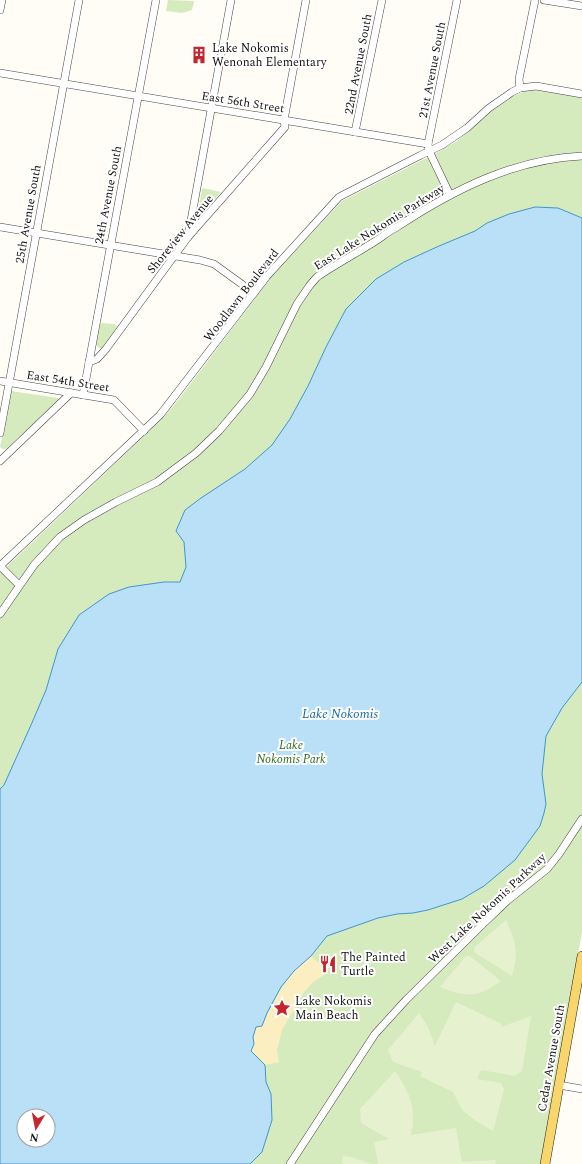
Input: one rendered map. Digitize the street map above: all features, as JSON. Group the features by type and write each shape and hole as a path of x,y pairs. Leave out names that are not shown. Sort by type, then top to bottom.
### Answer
{"main road":[{"name":"Cedar Avenue South","path":"545,1164 582,956"}],"street":[{"path":"0,10 2,0"},
{"name":"25th Avenue South","path":"0,433 79,0"},
{"name":"24th Avenue South","path":"83,395 156,0"},
{"path":"188,237 231,0"},
{"name":"Shoreview Avenue","path":"89,362 96,359 106,349 188,237 286,127 284,120 306,0"},
{"name":"22nd Avenue South","path":"355,132 382,0"},
{"name":"21st Avenue South","path":"429,148 457,0"},
{"path":"520,88 519,79 534,0"},
{"path":"544,0 582,6"},
{"name":"East 56th Street","path":"0,73 355,132 429,148"},
{"name":"Woodlawn Boulevard","path":"0,566 160,415 175,398 267,276 339,197 429,148 442,145 455,137 489,108 520,88 536,86 582,94"},
{"path":"429,148 450,195"},
{"name":"East Lake Nokomis Parkway","path":"0,614 34,565 60,537 91,516 156,482 196,454 219,430 250,394 266,367 296,304 304,292 317,278 375,242 396,227 450,195 499,172 548,160 582,156"},
{"path":"0,226 200,260 214,264 254,293"},
{"name":"East 54th Street","path":"0,381 114,400 144,431"},
{"path":"0,461 71,393"},
{"path":"0,566 19,585"},
{"name":"West Lake Nokomis Parkway","path":"290,1164 375,1034 406,1000 507,901 547,870 560,854 582,819"},
{"path":"559,1085 582,1089"}],"green space":[{"path":"168,0 194,1 192,10 182,13 166,11"},
{"name":"Lake Nokomis","path":"528,90 582,97 582,932 540,1164 0,1164 0,573 163,418 272,276 342,201 457,141 491,111 511,97"},
{"path":"202,188 221,192 204,212 199,210"},
{"path":"100,324 114,324 117,327 103,348 99,348 96,345"},
{"path":"11,391 58,398 59,400 6,449 3,449 0,447"},
{"path":"506,920 514,941 516,954 512,976 474,952 475,947"},
{"path":"466,956 470,956 501,981 485,991 472,994 458,993 440,987"},
{"path":"456,1002 502,1024 501,1027 531,1016 522,1071 515,1076 481,1070 477,1079 501,1083 504,1089 493,1131 476,1121 462,1110 453,1092 420,1076 422,1072 393,1062 388,1050 419,1013 428,1027 435,1046"},
{"path":"395,1071 405,1086 413,1109 413,1125 411,1135 456,1128 462,1162 496,1160 495,1164 378,1164 374,1142 389,1139 361,1123 360,1109"},
{"path":"343,1156 351,1157 372,1164 342,1164"}],"sand":[{"name":"Lake Nokomis Main Beach","path":"311,956 327,970 327,973 312,983 304,992 282,1030 277,1050 279,1062 265,1065 251,1051 256,1027 262,1026 276,998 293,972"}],"water":[{"name":"Lake Nokomis","path":"535,207 558,208 582,218 582,682 562,708 546,736 542,774 546,804 540,826 515,860 484,886 462,899 428,910 378,918 327,936 311,956 294,971 281,987 262,1026 256,1027 253,1037 254,1044 251,1051 265,1065 266,1082 271,1094 272,1120 262,1152 250,1164 0,1164 0,789 4,785 46,690 58,649 79,615 109,594 129,587 164,582 180,582 186,567 184,542 176,531 185,510 245,469 272,445 290,419 308,386 346,309 376,279 404,262 475,231 487,223 509,214"}],"place":[{"name":"Lake Nokomis Wenonah Elementary","path":"199,55"},
{"name":"The Painted Turtle","path":"328,964"},
{"name":"Lake Nokomis Main Beach","path":"282,1008"}],"park label":[{"name":"Lake Nokomis Park","path":"291,752"}]}
